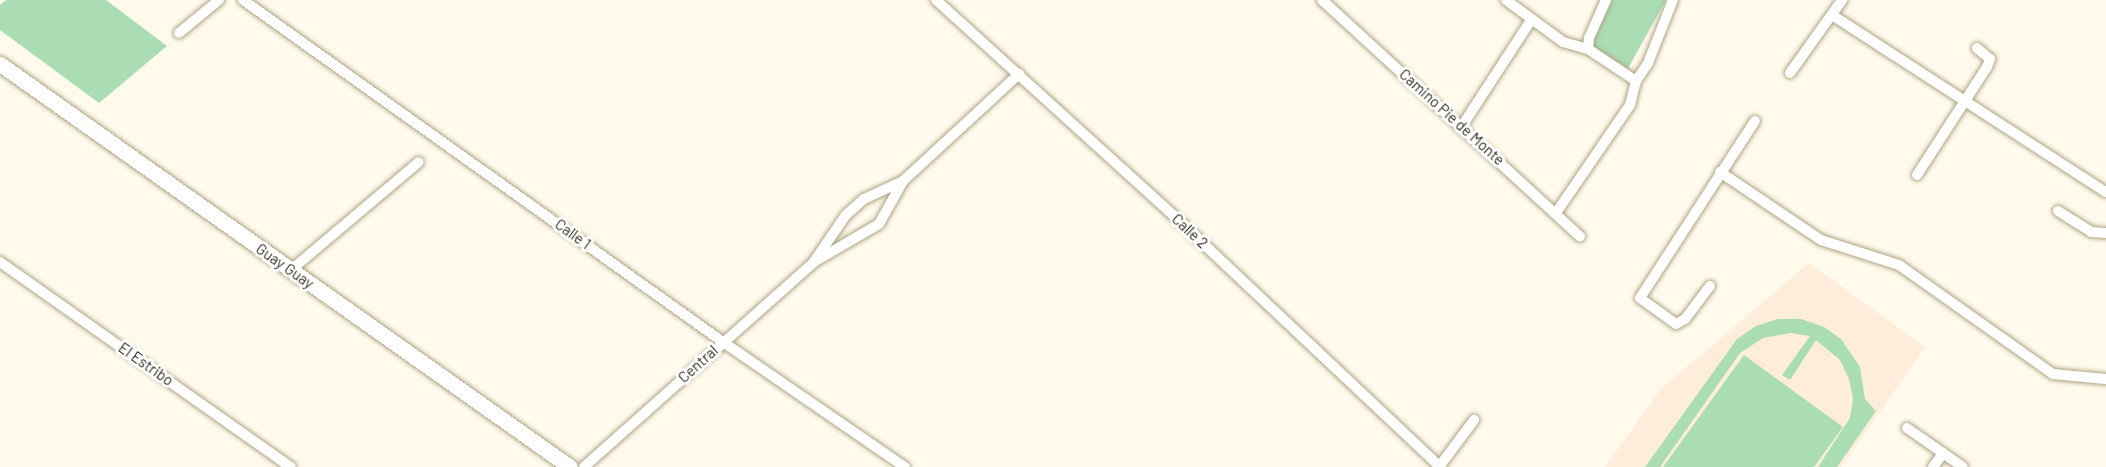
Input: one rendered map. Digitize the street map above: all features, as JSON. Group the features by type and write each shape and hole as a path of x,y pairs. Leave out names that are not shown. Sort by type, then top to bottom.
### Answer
{"street":[{"path":"179,33 219,0"},
{"name":"Calle 1","path":"243,0 723,342 905,467"},
{"name":"Calle 2","path":"936,0 1019,74 1439,467"},
{"name":"Camino Pie de Monte","path":"1322,0 1580,236"},
{"path":"1506,0 1563,42 1588,49 1627,78 1636,81"},
{"path":"1588,49 1589,38 1606,0"},
{"path":"1556,213 1630,105 1636,81 1648,63 1673,0"},
{"path":"1790,74 1842,0"},
{"path":"1832,15 2106,192"},
{"path":"1462,126 1531,20"},
{"path":"1917,175 1990,59 1977,48"},
{"name":"Guay Guay","path":"0,64 570,467"},
{"name":"Central","path":"584,467 813,263 879,224 903,181 1019,74"},
{"path":"1710,286 1685,319 1676,324 1640,298 1755,121"},
{"path":"291,270 418,162"},
{"path":"1720,172 1821,240 1899,265 2053,374 2106,379"},
{"name":"Central","path":"813,263 846,214 871,195 903,181"},
{"path":"2058,211 2091,232 2106,233"},
{"name":"El Estribo","path":"0,262 291,467"},
{"path":"1439,467 1474,420"},
{"path":"1907,428 1963,467"},
{"path":"1933,467 1943,453"}],"shaded area":[{"path":"1809,263 1925,347 1841,467 1605,467 1661,389"}],"green space":[{"path":"6,0 106,0 167,46 99,103 0,30 0,5"},
{"path":"1611,0 1666,0 1626,72 1589,44"},
{"path":"1778,319 1801,319 1824,327 1841,339 1860,367 1865,399 1876,411 1837,467 1818,467 1850,418 1853,399 1849,379 1840,360 1816,340 1790,380 1782,375 1810,336 1791,333 1763,338 1740,353 1660,467 1645,467 1737,339 1756,326"},
{"path":"1744,355 1843,427 1814,467 1663,467"}]}
